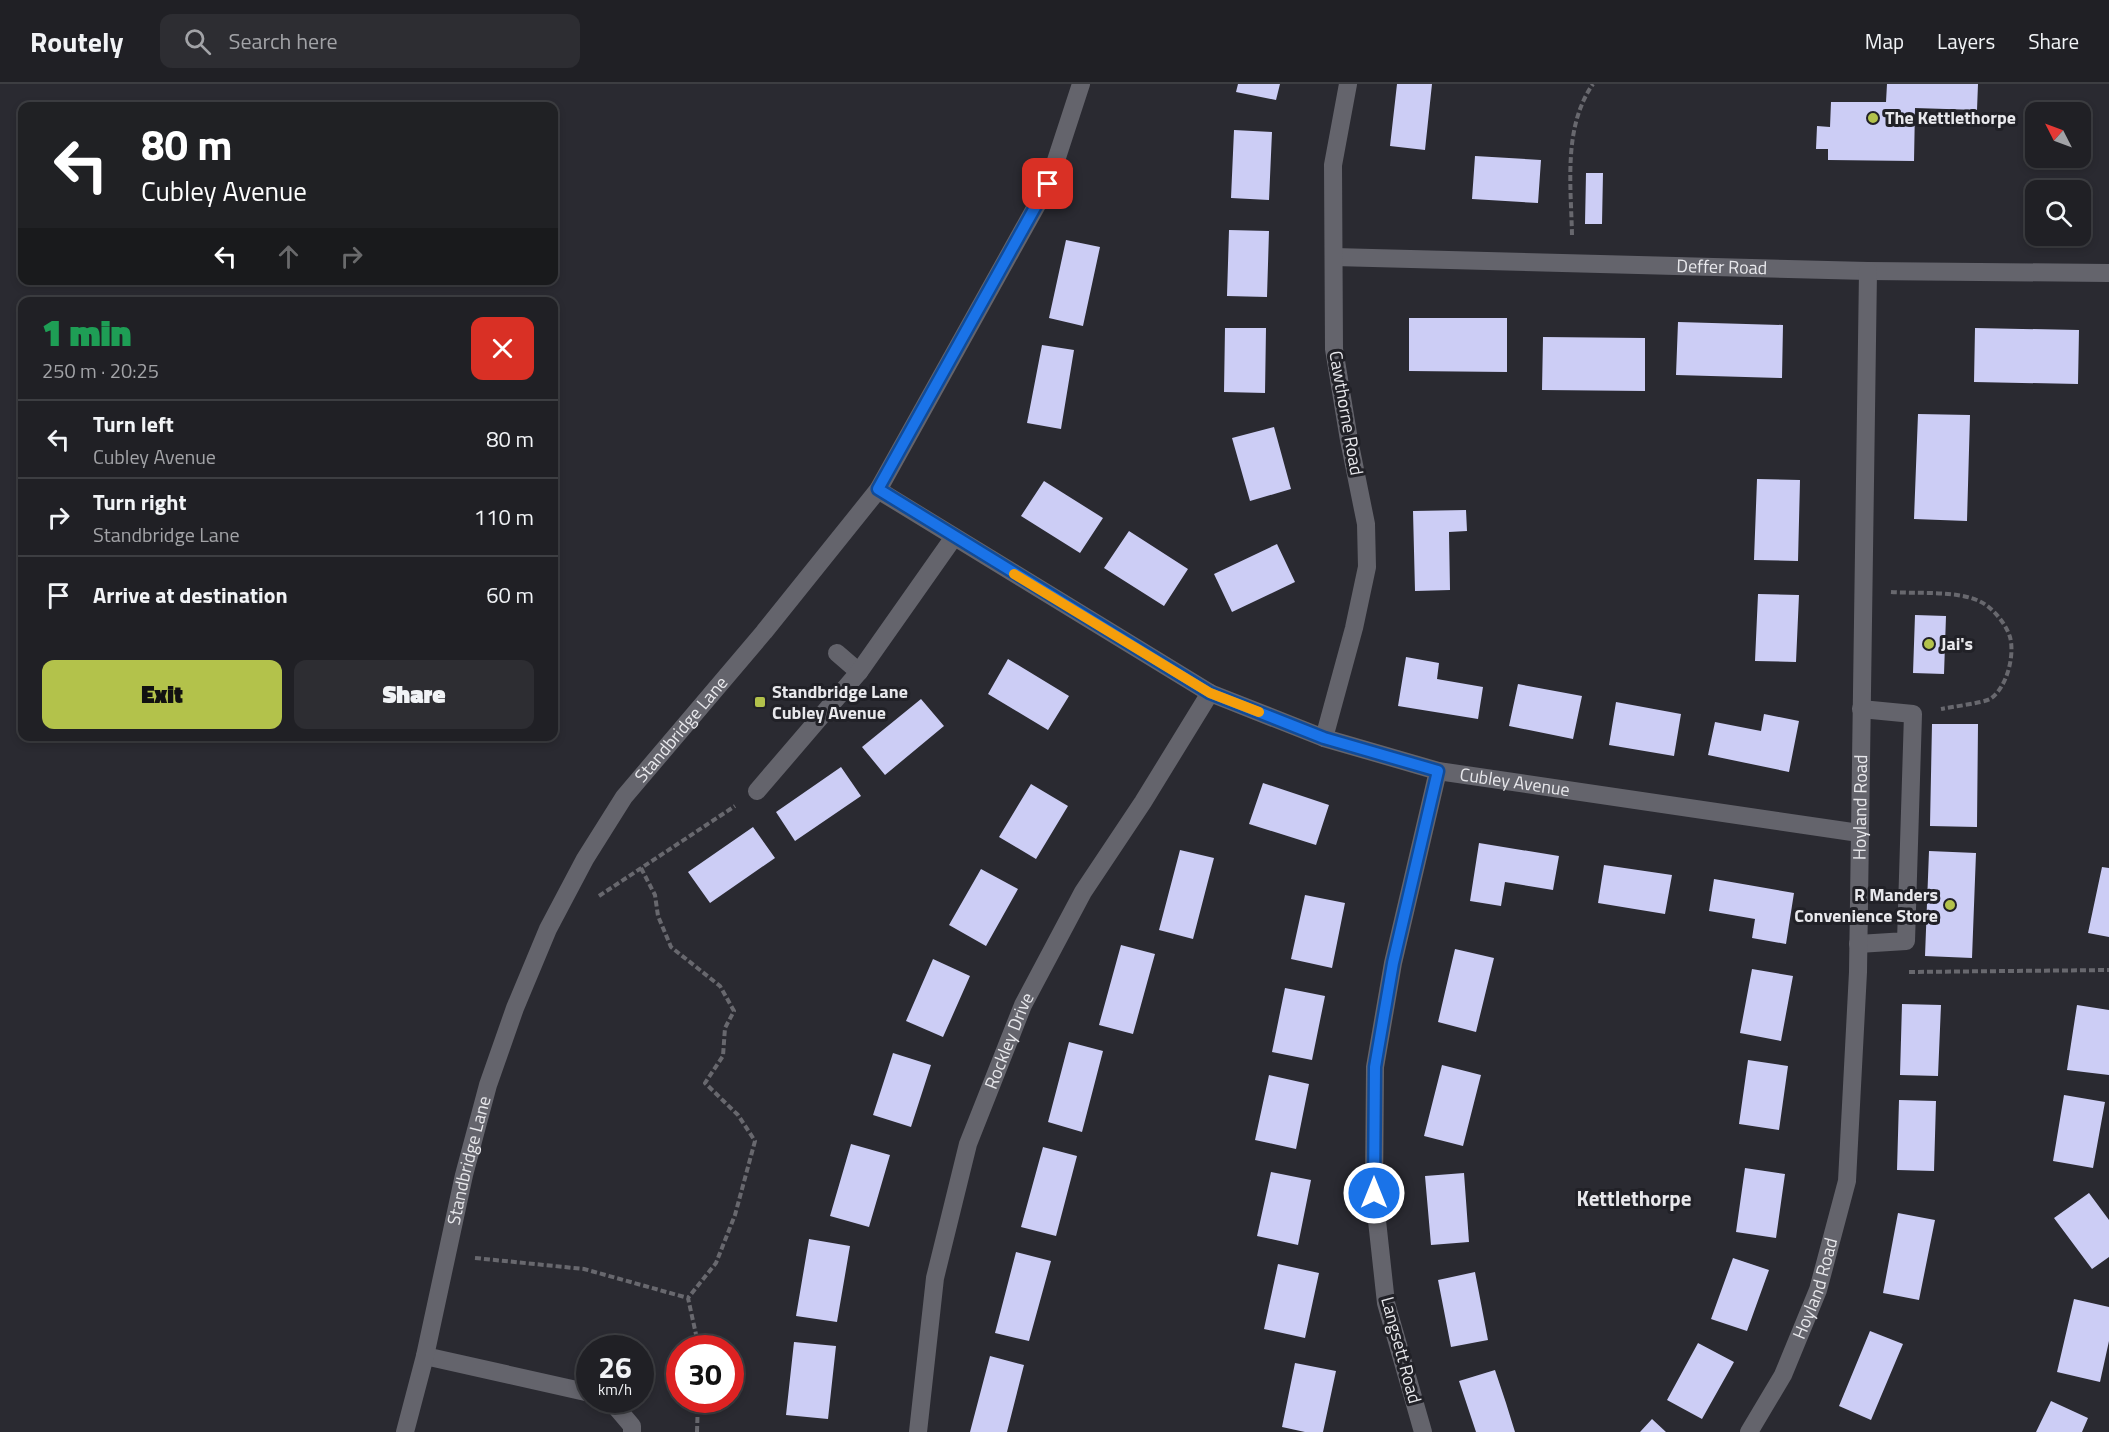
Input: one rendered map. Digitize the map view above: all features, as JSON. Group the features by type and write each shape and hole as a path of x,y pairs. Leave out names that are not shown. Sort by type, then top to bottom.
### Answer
{"street":[{"name":"Standbridge Lane","path":"405,1432 425,1356 464,1175 488,1085 514,1008 548,929 585,859 624,797 764,632 878,489 1048,184 1081,84"},
{"name":"Cawthorne Road","path":"1324,738 1354,628 1367,567 1366,524 1334,349 1333,165 1348,84"},
{"name":"Deffer Road","path":"1335,256 1868,271 2109,273"},
{"name":"Hoyland Road","path":"1749,1432 1783,1375 1818,1290 1847,1181 1858,944 1868,271"},
{"name":"Cubley Avenue","path":"878,489 1210,693 1324,738 1438,771 1859,833"},
{"path":"757,791 859,672 954,537"},
{"path":"837,652 859,672"},
{"name":"Rockley Drive","path":"918,1432 935,1278 968,1144 1023,1005 1083,892 1143,802 1210,693"},
{"path":"1858,944 1906,941 1913,714 1861,709"},
{"name":"Langsett Road","path":"1423,1432 1386,1303 1374,1193 1375,1067 1393,963 1438,771"},
{"path":"425,1356 576,1390"},
{"path":"621,1413 632,1426 632,1432"}],"path":[{"path":"1572,262 1571,145 1583,98 1593,84"},
{"path":"1863,591 1960,596 1982,602 1996,614 2010,636 2010,660 2003,685 1989,699 1913,714"},
{"path":"594,898 757,791"},
{"path":"641,868 655,895 658,916 671,947 720,986 735,1011 725,1028 723,1056 705,1083 738,1115 755,1141 735,1215 716,1263 688,1298"},
{"path":"1905,972 2109,970"},
{"path":"446,1255 584,1269 688,1298"},
{"path":"688,1298 696,1335"},
{"path":"697,1432 698,1413"}],"building":[{"path":"1238,84 1280,84 1276,100 1236,92"},
{"path":"1397,84 1432,84 1425,150 1390,146"},
{"name":"The Kettlethorpe","path":"1887,84 1978,84 1977,110 1915,108 1914,161 1828,160 1828,149 1816,149 1817,126 1830,127 1831,102 1886,102"},
{"path":"1234,130 1272,132 1269,200 1231,198"},
{"path":"1475,156 1541,160 1538,203 1472,199"},
{"path":"1586,173 1603,173 1602,224 1585,224"},
{"path":"1229,230 1269,231 1267,297 1227,296"},
{"path":"1066,240 1100,247 1083,326 1049,318"},
{"path":"1409,318 1507,318 1507,372 1409,371"},
{"path":"1678,322 1783,325 1782,378 1676,375"},
{"path":"1225,328 1266,328 1265,393 1224,392"},
{"path":"1975,328 2079,330 2078,384 1974,382"},
{"path":"1543,337 1645,338 1645,391 1542,390"},
{"path":"1042,345 1074,350 1061,429 1027,423"},
{"path":"1918,414 1970,415 1967,521 1914,519"},
{"path":"1274,427 1291,489 1250,501 1232,438"},
{"path":"1757,479 1800,480 1798,561 1754,560"},
{"path":"1044,481 1103,518 1080,553 1021,516"},
{"path":"1466,510 1467,531 1449,532 1450,590 1415,591 1413,511"},
{"path":"1129,531 1188,569 1164,606 1104,568"},
{"path":"1277,544 1295,582 1232,612 1214,574"},
{"path":"1758,594 1799,595 1796,662 1755,661"},
{"name":"Jai's","path":"1915,615 1946,616 1944,674 1913,673"},
{"path":"1406,657 1439,663 1437,679 1483,687 1478,719 1398,706"},
{"path":"1008,659 1069,696 1048,730 988,694"},
{"path":"1518,684 1582,696 1573,739 1509,726"},
{"path":"921,699 944,726 885,775 862,747"},
{"path":"1616,702 1681,714 1674,756 1609,745"},
{"path":"1764,714 1799,721 1789,772 1708,755 1715,722 1761,731"},
{"path":"1932,724 1978,724 1977,827 1930,826"},
{"path":"841,767 861,796 795,841 776,812"},
{"path":"1263,783 1329,805 1316,845 1249,824"},
{"path":"1031,784 1068,806 1036,859 999,837"},
{"path":"753,827 775,858 710,903 688,872"},
{"path":"1479,843 1559,856 1553,890 1505,882 1501,906 1470,901"},
{"path":"1180,850 1214,858 1193,939 1159,930"},
{"name":"R Manders Convenience Store","path":"1929,851 1976,853 1972,958 1925,956"},
{"path":"1604,865 1672,875 1665,914 1598,903"},
{"path":"2102,867 2109,868 2109,937 2088,933"},
{"path":"981,869 1018,889 986,946 949,925"},
{"path":"1714,879 1794,893 1786,944 1752,938 1755,919 1709,911"},
{"path":"1305,895 1345,903 1332,968 1291,959"},
{"path":"1121,945 1155,954 1133,1034 1099,1025"},
{"path":"1455,949 1494,958 1476,1032 1438,1022"},
{"path":"933,959 970,976 943,1037 906,1021"},
{"path":"1752,969 1793,976 1781,1041 1740,1033"},
{"path":"1285,988 1325,996 1312,1060 1272,1052"},
{"path":"1902,1004 1941,1005 1938,1076 1900,1075"},
{"path":"2077,1005 2109,1010 2109,1075 2067,1070"},
{"path":"1069,1042 1103,1051 1082,1132 1048,1122"},
{"path":"893,1053 931,1065 911,1127 873,1115"},
{"path":"1748,1060 1788,1066 1779,1130 1739,1124"},
{"path":"1442,1065 1481,1075 1463,1146 1424,1136"},
{"path":"1269,1075 1309,1084 1296,1149 1255,1140"},
{"path":"2064,1095 2105,1102 2093,1168 2053,1161"},
{"path":"1899,1100 1936,1101 1934,1171 1897,1170"},
{"path":"851,1144 890,1155 869,1227 830,1216"},
{"path":"1043,1147 1077,1156 1056,1236 1021,1227"},
{"path":"1745,1168 1785,1174 1776,1238 1736,1232"},
{"path":"1271,1172 1311,1180 1298,1245 1257,1236"},
{"path":"1464,1173 1469,1242 1431,1245 1425,1176"},
{"path":"2089,1193 2109,1220 2109,1257 2092,1269 2054,1218"},
{"path":"1898,1213 1935,1220 1919,1300 1883,1293"},
{"path":"809,1239 850,1246 837,1322 796,1316"},
{"path":"1016,1252 1051,1261 1029,1341 995,1333"},
{"path":"1733,1258 1769,1270 1747,1331 1711,1319"},
{"path":"1278,1264 1319,1273 1305,1338 1264,1329"},
{"path":"1475,1272 1488,1340 1451,1347 1438,1280"},
{"path":"2074,1299 2109,1307 2109,1341 2100,1382 2057,1372"},
{"path":"1870,1331 1903,1344 1871,1420 1839,1406"},
{"path":"794,1342 836,1346 828,1419 786,1415"},
{"path":"1698,1343 1734,1362 1702,1419 1667,1400"},
{"path":"990,1356 1024,1365 1007,1432 970,1432"},
{"path":"1295,1363 1336,1371 1323,1432 1305,1432 1282,1427"},
{"path":"1495,1370 1515,1432 1476,1432 1459,1381"},
{"path":"2051,1401 2088,1418 2082,1432 2036,1432"},
{"path":"1652,1419 1666,1432 1640,1432"}],"slow traffic":[{"path":"1014,574 1210,693 1259,712"}],"place":[{"name":"The Kettlethorpe","path":"1873,118"},
{"name":"Jai's","path":"1929,644"},
{"name":"Standbridge Lane Cubley Avenue","path":"760,702"},
{"name":"R Manders Convenience Store","path":"1950,905"}],"district":[{"name":"Kettlethorpe","path":"1634,1199"}],"route":[{"path":"1048,184 878,489 1210,693 1324,738 1438,771 1393,963 1375,1067 1374,1193"}]}
